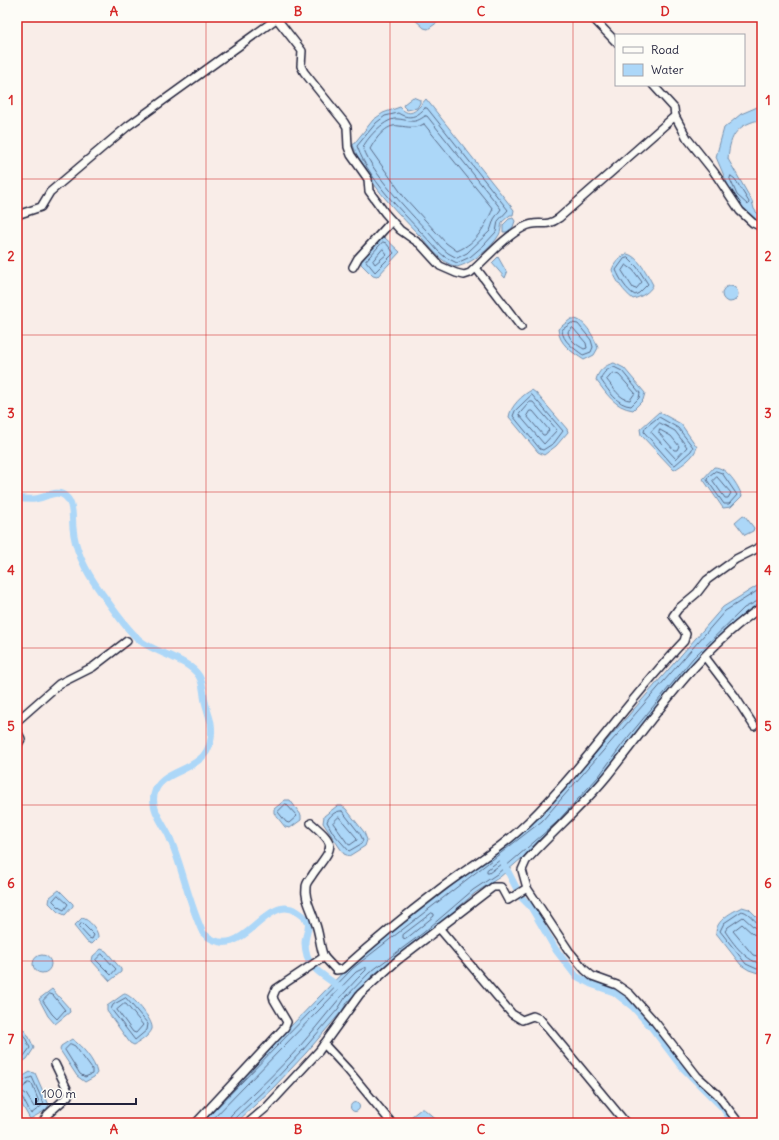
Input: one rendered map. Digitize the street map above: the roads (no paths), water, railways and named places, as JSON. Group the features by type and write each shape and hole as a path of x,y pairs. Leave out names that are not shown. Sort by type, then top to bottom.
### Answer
{"street":[{"path":"592,17 615,41"},
{"path":"17,215 41,207 50,192 128,126 278,18 302,51 301,66 304,72 347,127 348,147 351,155 368,179 369,191 400,230 420,244 440,266 448,271 464,275 470,273 522,228 532,224 549,224 559,218 675,116"},
{"path":"654,86 674,108 675,116 687,138 714,172 740,211 753,223 762,227"},
{"path":"353,267 358,258 392,221"},
{"path":"476,268 521,327"},
{"path":"310,823 328,838 331,843 330,851 306,884 305,894 316,922 318,942 322,959 336,970 342,969 368,946 441,888 489,854 528,822 589,754 644,686 684,641 686,634 673,616 676,612 697,593 707,580 723,567 762,546"},
{"path":"739,1123 717,1094 697,1076 630,994 618,985 592,976 582,967 526,889 522,870 526,861 590,796 705,657 735,627 762,607"},
{"path":"17,721 59,684 93,667 127,641"},
{"path":"705,657 734,695 754,726"},
{"path":"17,731 21,739 17,746"},
{"path":"248,1123 267,1107 324,1044 360,994 398,960 493,887 501,887 508,900 526,889"},
{"path":"439,928 512,1014 522,1020 533,1016 540,1019 626,1123"},
{"path":"196,1123 283,1031 286,1022 274,1000 273,993 279,987 322,959"},
{"path":"324,1044 348,1070 390,1121"},
{"path":"42,1123 48,1114 68,1096 69,1093 55,1064"}],"water":[{"path":"412,17 445,17 428,29 424,28"},
{"path":"413,97 420,100 420,103 417,108 407,110 403,106"},
{"path":"426,99 514,210 513,215 510,215 502,222 500,234 486,250 475,259 457,267 445,262 436,254 381,194 358,158 353,145 373,120 383,113 400,107 404,111 411,113"},
{"path":"762,105 762,119 741,127 733,136 728,159 752,201 754,209 757,213 762,213 762,223 758,225 733,197 716,157 724,128 741,114"},
{"path":"513,218 515,221 513,227 507,232 503,232 503,225 509,219"},
{"path":"384,237 400,252 377,277 373,276 361,264 361,260"},
{"path":"627,254 631,255 639,262 653,285 645,294 633,299 626,293 612,270 618,260"},
{"path":"498,257 507,273 505,278 492,263"},
{"path":"727,286 733,286 738,291 736,300 733,302 727,302 722,297 722,291"},
{"path":"571,319 576,319 584,324 591,333 598,348 594,355 584,360 567,347 559,334 558,329"},
{"path":"614,363 624,368 645,393 643,400 633,410 616,403 596,380 602,369"},
{"path":"532,390 568,432 556,446 544,455 538,452 509,417 512,409 518,401"},
{"path":"659,412 681,424 697,447 696,451 685,463 674,470 641,435 640,429"},
{"path":"714,467 728,473 735,482 742,496 731,507 723,508 703,479"},
{"path":"743,515 754,528 753,531 745,535 735,522"},
{"path":"762,583 762,602 747,611 696,660 602,778 559,826 500,877 475,893 425,936 372,976 348,1001 342,1011 306,1053 274,1087 236,1123 197,1123 350,965 539,818 723,607"},
{"path":"285,800 290,800 301,815 301,820 290,828 285,827 274,813 274,809"},
{"path":"337,806 342,806 346,809 364,832 367,840 365,846 349,856 344,854 323,823 324,816"},
{"path":"59,890 73,904 65,915 58,912 49,903 50,897"},
{"path":"742,907 749,909 762,922 762,971 758,973 741,965 716,933 722,920 729,914"},
{"path":"82,918 90,923 97,932 98,938 92,944 87,942 74,926"},
{"path":"101,949 106,951 121,969 121,972 110,981 92,961 93,956"},
{"path":"38,955 46,955 51,960 49,971 46,973 38,973 33,968 33,960"},
{"path":"52,989 69,1008 70,1012 55,1024 48,1016 39,999"},
{"path":"124,994 132,998 142,1008 152,1025 152,1029 149,1034 134,1045 130,1043 107,1011 107,1006"},
{"path":"17,1022 28,1035 34,1048 27,1059 17,1065"},
{"path":"72,1039 88,1054 96,1068 97,1073 94,1077 85,1082 77,1076 60,1050 61,1046"},
{"path":"30,1072 35,1073 49,1105 46,1110 30,1119 17,1096 17,1080"},
{"path":"355,1102 360,1107 355,1112 350,1107"},
{"path":"421,1109 424,1109 440,1123 403,1123"}],"waterway":[{"path":"17,498 33,499 55,493 63,494 69,500 74,537 82,562 95,584 125,625 142,642 188,665 199,676 203,686 205,703 211,723 211,740 206,753 198,761 166,778 158,785 154,795 154,806 174,848 193,909 203,933 219,942 232,941 245,934 269,914 281,909 294,910 308,921 305,943 308,959 316,970 340,988"},
{"path":"503,862 521,897 531,907 556,950 576,976 591,984 614,992 633,1007 652,1028 680,1065 723,1108 733,1123"}]}
